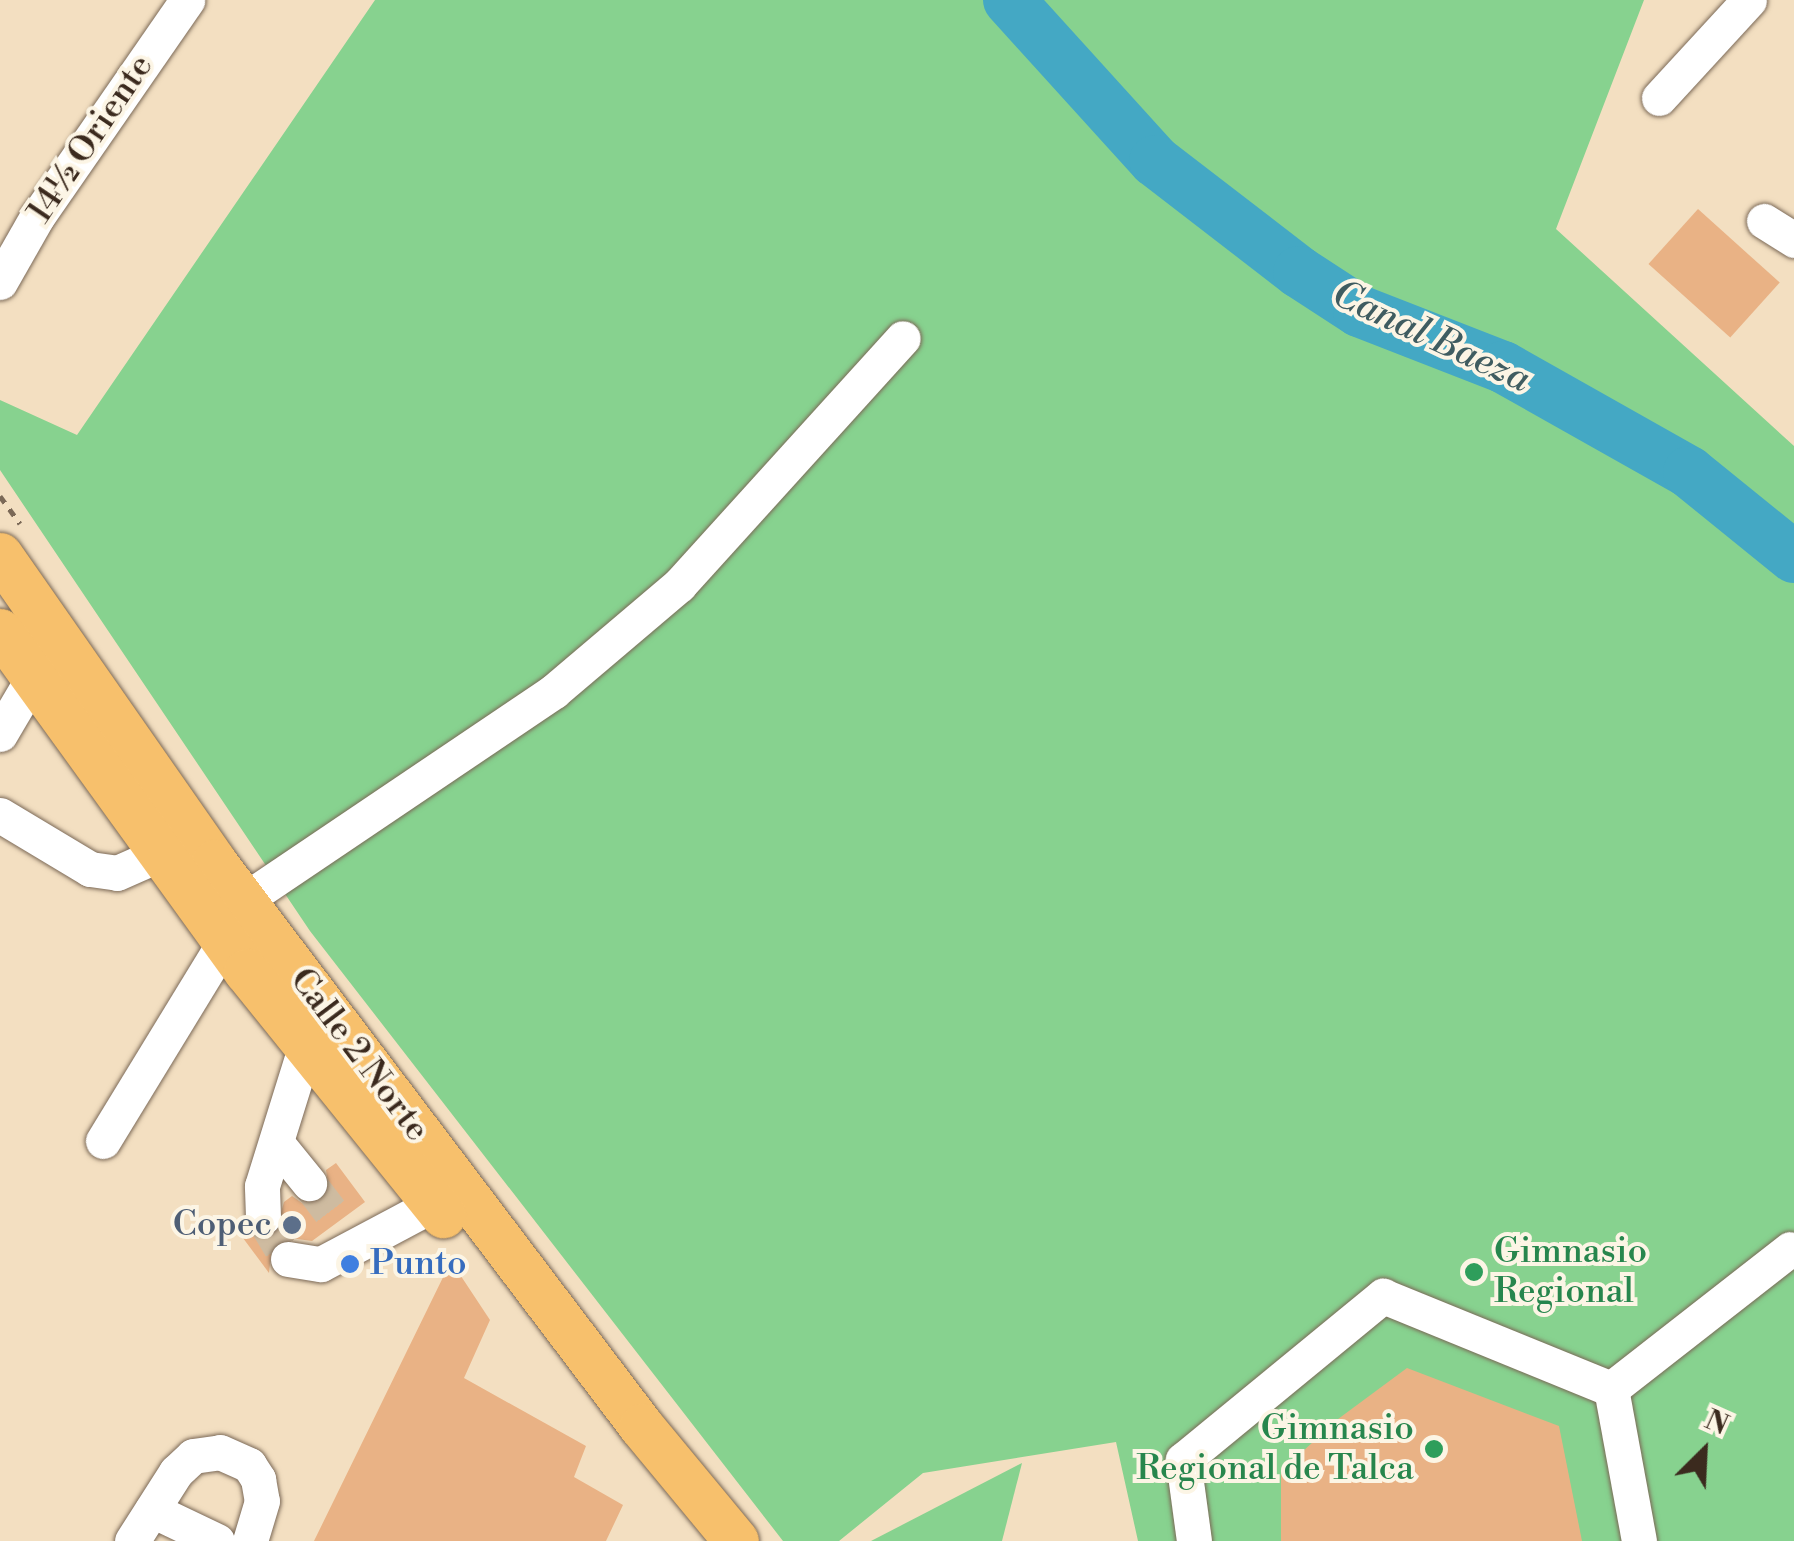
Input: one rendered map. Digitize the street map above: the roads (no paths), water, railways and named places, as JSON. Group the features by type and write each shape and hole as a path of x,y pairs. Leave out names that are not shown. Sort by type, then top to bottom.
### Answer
{"main road":[{"name":"Calle 2 Norte","path":"0,554 243,901 640,1426 736,1541"},
{"name":"Calle 2 Norte","path":"0,632 225,942 698,1541"}],"street":[{"path":"1658,98 1749,0"},
{"name":"14½ Oriente","path":"0,282 37,217 178,3"},
{"path":"1764,221 1794,240"},
{"path":"243,901 554,691 665,596 903,338"},
{"path":"0,734 34,678"},
{"path":"0,815 90,869 116,872 160,854"},
{"path":"104,1141 225,942"},
{"path":"263,1217 262,1186 279,1146 306,1045"},
{"path":"279,1146 308,1183"},
{"path":"288,1258 321,1264 346,1231 434,1204"},
{"path":"1611,1389 1790,1248"},
{"path":"1194,1541 1182,1460 1383,1296 1611,1389"},
{"path":"1611,1389 1639,1541"},
{"path":"132,1541 194,1456 236,1456 258,1479 262,1501 250,1541"},
{"path":"152,1510 217,1541"}],"waterway":[{"name":"Canal Baeza","path":"1009,0 1155,161 1299,272 1359,311 1503,367 1689,472 1794,557"}],"tunnel":[{"path":"309,1183 338,1221"},
{"path":"263,1217 288,1259"}],"place":[{"name":"Copec","path":"292,1225"},
{"name":"Punto","path":"350,1264"},
{"name":"Gimnasio Regional","path":"1474,1272"},
{"name":"Gimnasio Regional de Talca","path":"1434,1449"}]}
